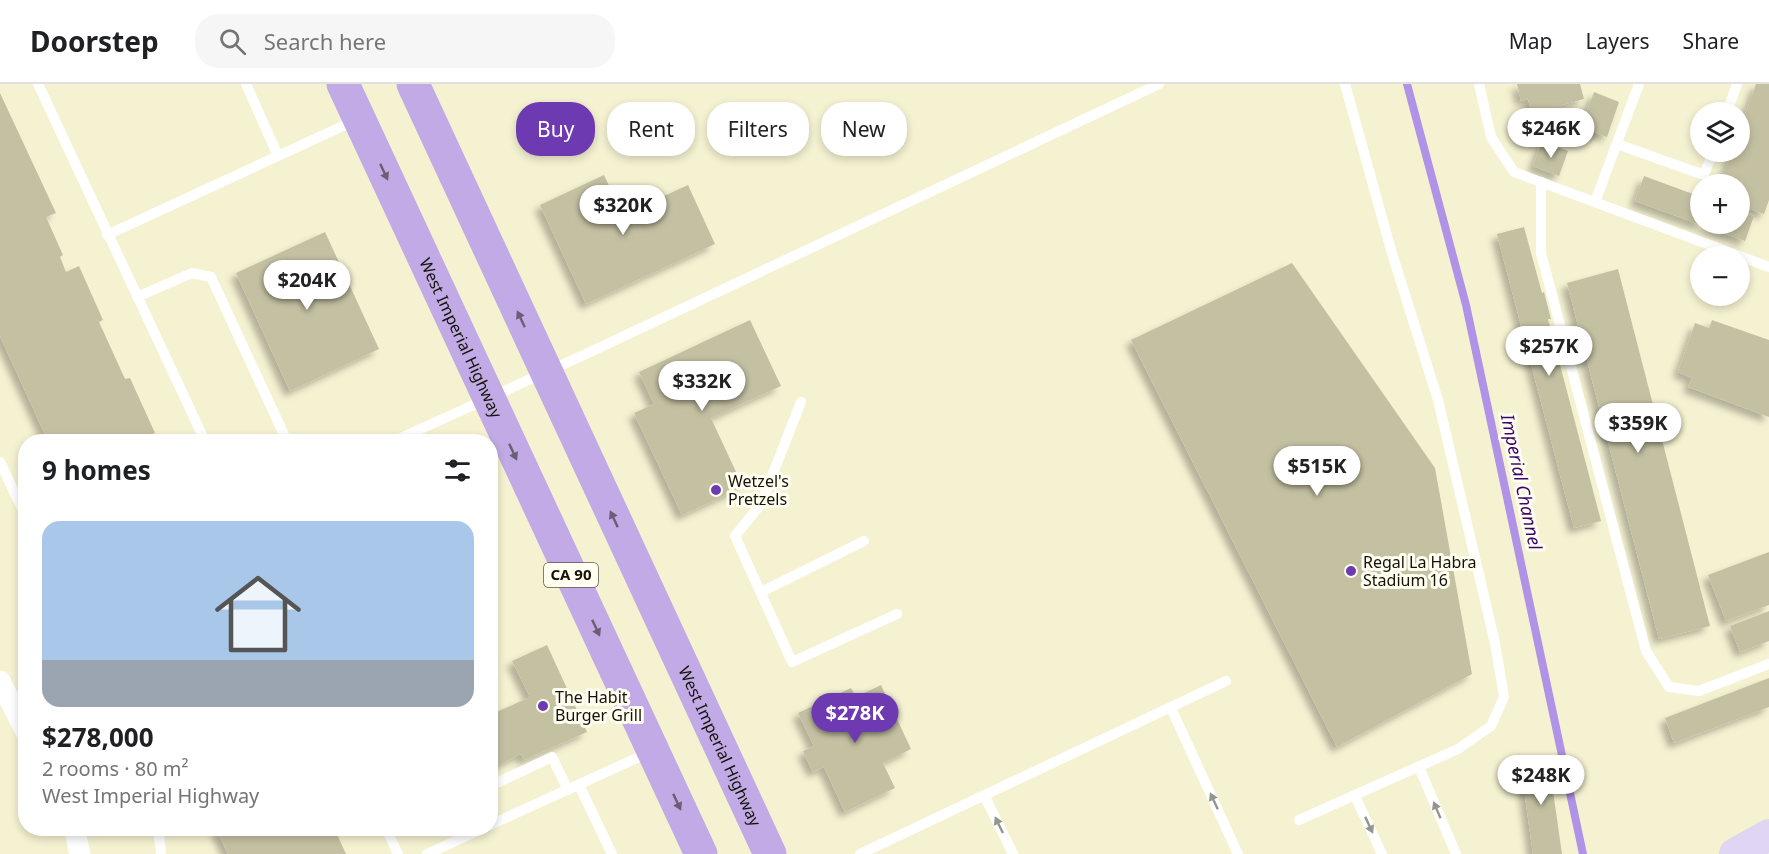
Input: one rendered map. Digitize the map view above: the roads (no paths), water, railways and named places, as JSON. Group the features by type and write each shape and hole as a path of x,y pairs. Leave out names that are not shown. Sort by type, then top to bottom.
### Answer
{"main road":[{"name":"West Imperial Highway","path":"343,84 701,854"},
{"name":"West Imperial Highway","path":"413,84 545,373 770,854"}],"street":[{"path":"0,681 18,716"},
{"path":"1735,854 1769,835"},
{"path":"76,836 80,854"}],"lane":[{"path":"38,84 202,434"},
{"path":"246,84 278,156"},
{"path":"410,434 545,373 1159,84"},
{"path":"1299,820 1458,749 1491,726 1504,697 1495,643 1438,400 1390,250 1345,84"},
{"path":"1479,84 1491,137 1514,172 1769,267"},
{"path":"1595,202 1639,84"},
{"path":"1731,102 1737,84"},
{"path":"107,235 359,119"},
{"path":"1617,144 1704,175 1709,162"},
{"path":"1541,182 1541,253 1646,651 1669,687 1699,691 1769,664"},
{"path":"137,297 192,273 211,277 284,434"},
{"path":"801,402 761,504 735,536 792,662 897,614"},
{"path":"0,462 18,499"},
{"path":"761,592 864,541"},
{"path":"860,854 985,797 1226,681"},
{"path":"1171,708 1238,854"},
{"path":"498,821 653,751"},
{"path":"498,782 552,757 568,790"},
{"path":"1419,767 1456,854"},
{"path":"579,784 612,854"},
{"path":"1355,796 1382,854"},
{"path":"985,797 1013,854"},
{"path":"159,836 161,854"},
{"path":"390,836 398,854"},
{"path":"427,854 461,836"}],"waterway":[{"name":"Imperial Channel","path":"1407,84 1466,305 1583,854"}],"place":[{"name":"Wetzel's Pretzels","path":"716,490"},
{"name":"Regal La Habra Stadium 16","path":"1351,571"},
{"name":"The Habit Burger Grill","path":"543,706"}]}
